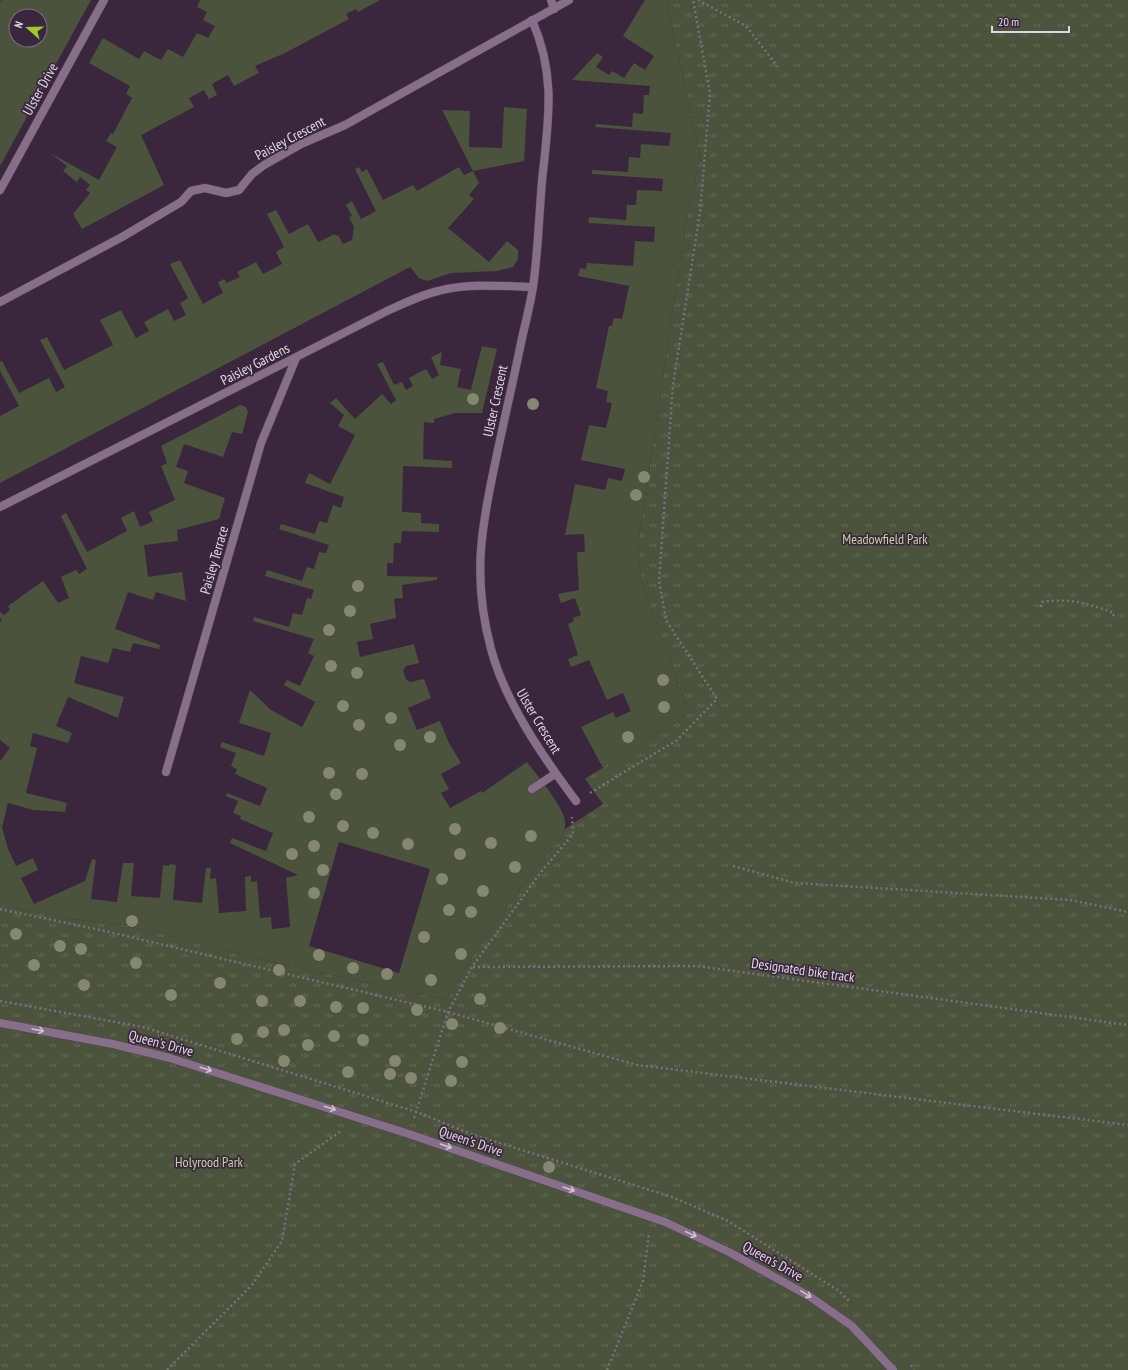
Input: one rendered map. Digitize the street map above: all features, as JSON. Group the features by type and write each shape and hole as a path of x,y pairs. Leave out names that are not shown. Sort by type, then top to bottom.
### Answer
{"street":[{"name":"Ulster Drive","path":"0,190 104,0"},
{"path":"551,0 554,9"},
{"name":"Paisley Crescent","path":"0,302 122,237 181,202 191,191 205,188 226,193 239,190 252,174 264,165 301,144 345,125 569,0"},
{"name":"Ulster Crescent","path":"532,20 541,42 548,72 549,104 533,287 486,502 481,545 480,578 486,630 508,696 555,774 576,802"},
{"name":"Paisley Gardens","path":"0,507 389,310 439,291 460,287 533,287"},
{"name":"Paisley Terrace","path":"166,772 261,443 296,358"},
{"name":"Ulster Crescent","path":"532,789 555,774"},
{"name":"Queen's Drive","path":"0,1023 113,1044 170,1058 409,1134 651,1217 729,1252 809,1296 852,1326 894,1370"}],"path":[{"path":"409,1134 448,1012 472,967 541,872 573,834 572,818 569,808 576,802 676,740 717,699 666,620 659,580 673,385 700,212 710,93 693,0"},
{"path":"698,0 746,26 778,67"},
{"path":"1041,607 1042,602 1059,599 1072,600 1114,613 1113,617"},
{"path":"733,866 795,883 1071,900 1128,912"},
{"path":"0,909 112,932 448,1012 636,1065 1128,1125"},
{"name":"Designated bike track","path":"472,967 697,966 1128,1025"},
{"path":"166,1370 252,1285 282,1241 295,1164 359,1118"},
{"path":"607,1370 642,1281 651,1217"}],"green space":[{"path":"1,0 91,0 0,166"},
{"path":"200,0 380,0 358,12 356,9 346,14 349,19 285,53 255,66 259,73 234,86 228,75 212,84 217,95 209,99 204,90 189,98 194,107 141,135 164,185 82,229 73,214 90,193 86,190 90,185 80,177 77,182 63,171 67,166 50,153 99,180 117,147 106,141 111,133 113,134 132,98 126,94 130,86 89,63 103,38 139,59 144,51 161,60 168,49 183,57 197,33 208,38 215,26 203,20 207,12 197,7"},
{"path":"645,0 666,0 700,156 685,228 638,544 641,580 689,713 603,768 581,727 613,712 616,718 631,711 623,693 607,700 589,660 571,667 568,659 578,655 568,624 574,621 573,618 581,615 575,598 561,603 558,594 579,590 577,552 585,552 584,534 565,535 575,484 605,490 608,478 622,481 625,469 581,460 589,425 606,428 612,403 606,402 608,391 596,388 609,326 612,326 614,318 622,319 629,286 578,276 580,268 586,269 587,263 633,266 635,241 654,242 655,227 588,223 589,217 626,220 627,205 636,205 637,190 662,191 663,179 592,174 592,170 628,172 629,157 640,158 641,144 669,146 671,133 595,127 596,124 632,127 633,113 643,114 644,95 649,95 650,86 572,80 597,53 603,57 596,67 609,75 612,71 624,78 634,63 645,70 654,56 623,36"},
{"path":"666,0 1128,0 1128,1370 0,1370 0,905 72,919 122,925 255,958 447,1000 472,957 499,916 560,839 565,829 603,804 585,779 689,713 641,580 638,544 685,228 700,156"},
{"path":"504,107 527,109 524,161 473,171 442,110 470,111 469,147 502,148"},
{"path":"359,167 362,172 367,169 383,200 413,185 417,191 459,167 464,175 473,171 479,183 469,195 474,199 448,228 489,262 507,241 518,250 518,259 513,267 497,271 451,273 427,281 419,278 410,267 0,483 0,416 19,406 0,371 0,362 2,361 19,393 49,378 56,392 65,387 40,340 47,337 64,370 113,345 100,320 121,310 136,338 149,331 144,322 168,309 174,321 186,315 180,303 188,298 170,264 180,260 203,304 223,293 218,282 224,279 227,283 240,277 237,272 256,262 263,274 282,264 276,252 284,247 267,214 276,210 289,234 308,224 318,242 335,234 336,236 338,235 343,244 352,240 354,227 349,217 352,216 346,205 352,201 361,219 376,211 355,169"},
{"path":"482,346 497,349 482,413 455,413 434,419 434,423 424,422 423,459 452,461 452,468 403,466 402,512 421,513 421,523 439,524 439,532 402,531 401,543 394,543 393,563 387,563 387,576 437,577 437,580 402,585 403,598 394,599 396,618 370,624 373,639 357,642 360,657 414,644 419,663 406,666 403,671 406,679 410,682 424,679 431,698 408,708 417,730 440,721 448,741 461,763 441,774 449,789 441,793 450,808 481,791 482,793 527,762 560,807 565,824 560,839 499,916 459,978 447,1000 255,958 122,925 72,919 0,905 0,761 10,748 0,740 0,623 2,620 0,618 0,612 4,615 10,610 8,606 43,581 58,603 69,598 61,577 76,570 79,574 87,569 61,516 66,513 87,552 127,531 121,518 134,511 140,527 153,521 149,512 175,500 161,466 167,463 161,446 240,405 246,407 248,412 242,434 232,432 223,457 184,444 176,467 188,471 184,483 225,498 219,519 177,530 178,541 144,545 148,577 182,572 186,601 156,592 153,600 128,592 115,629 160,645 159,649 133,643 130,652 113,648 108,663 81,656 74,683 124,697 118,718 68,697 56,726 72,733 68,743 33,733 30,746 37,748 26,793 67,803 65,812 33,810 8,803 2,827 8,849 16,866 33,858 38,870 21,878 34,904 85,881 92,859 96,860 91,899 117,902 123,863 134,863 131,896 160,898 163,865 169,866 170,864 176,865 173,900 202,903 206,868 211,868 210,879 216,878 219,913 246,911 245,877 251,876 251,882 257,881 260,918 271,917 272,929 290,927 286,878 298,875 230,843 232,838 266,851 273,833 240,819 241,816 233,813 238,801 226,796 227,793 260,806 267,788 235,774 237,769 231,766 236,753 220,747 222,742 264,756 271,733 239,723 250,690 271,710 302,727 315,702 284,685 287,680 300,686 314,656 308,653 314,639 253,621 254,617 289,627 293,613 302,615 307,598 311,599 314,590 265,576 267,570 302,581 307,567 314,569 319,552 326,553 329,545 279,529 281,524 315,534 319,521 327,523 333,505 341,508 344,497 305,483 309,473 330,484 355,435 338,426 344,415 330,403 336,398 355,419 382,394 391,404 396,400 377,364 383,362 394,385 402,382 406,390 413,386 409,378 426,369 432,379 439,375 431,357 442,352 440,365 461,369 457,387 471,390","holes":["339,842 430,869 399,973 309,946"]}],"park label":[{"name":"Meadowfield Park","path":"885,539"},
{"name":"Holyrood Park","path":"209,1162"}]}
